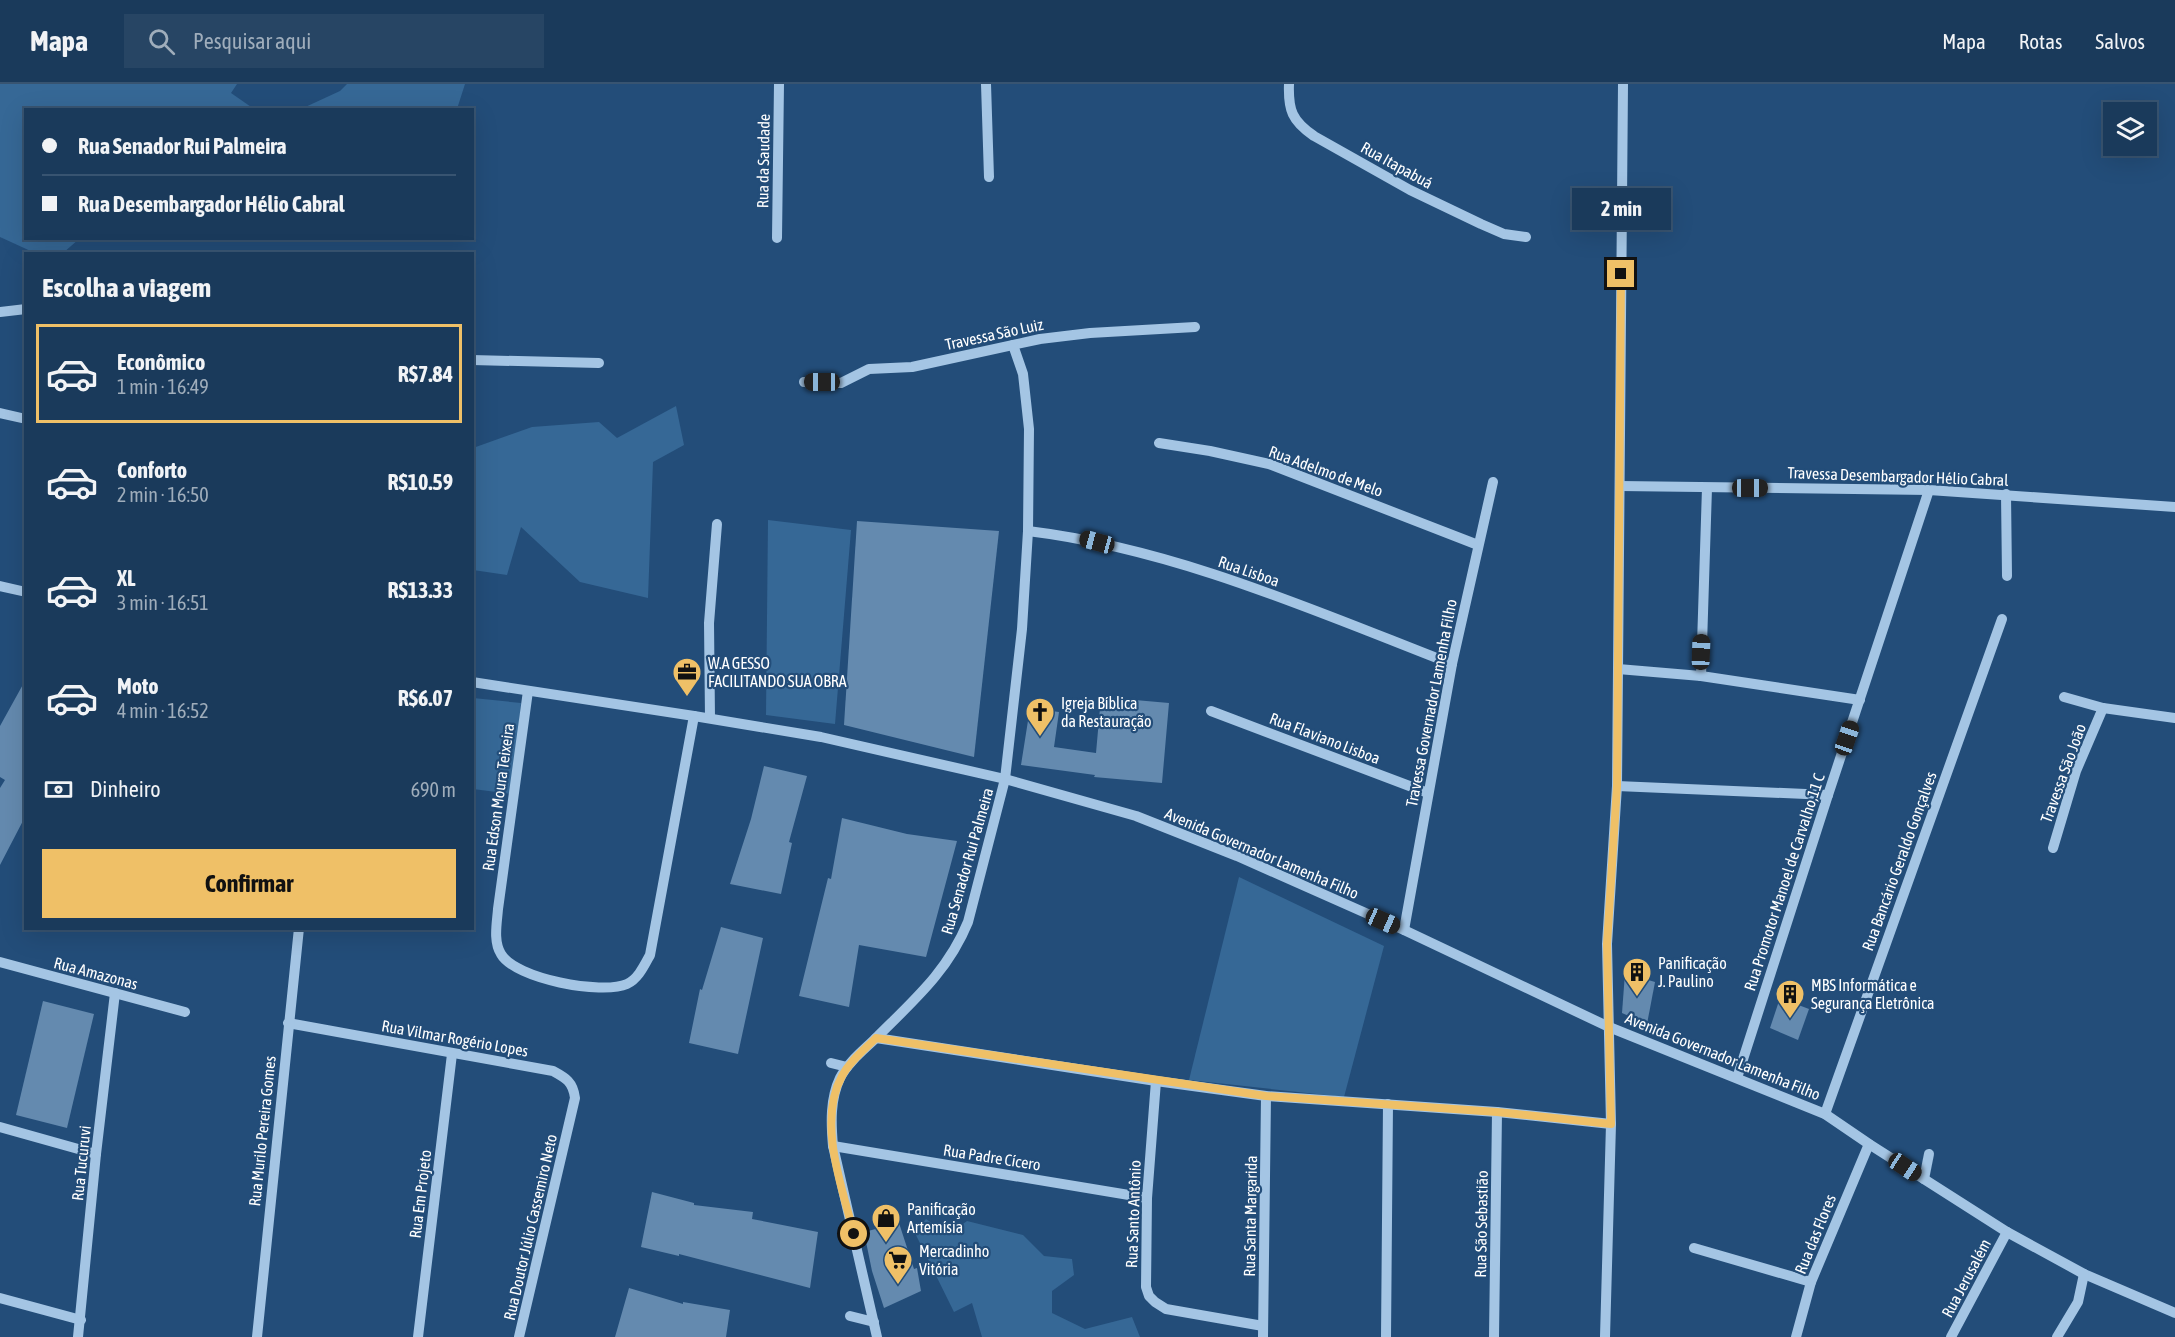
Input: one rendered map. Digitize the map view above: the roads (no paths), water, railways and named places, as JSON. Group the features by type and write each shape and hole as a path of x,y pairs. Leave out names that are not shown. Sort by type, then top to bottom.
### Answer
{"street":[{"name":"Rua da Saudade","path":"777,238 779,84"},
{"path":"986,84 989,177"},
{"name":"Rua Itapabuá","path":"1289,84 1291,111 1295,121 1314,136 1410,190 1481,224 1504,234 1526,237"},
{"path":"1605,1337 1611,1124 1607,944 1617,786 1623,84"},
{"path":"0,312 24,309"},
{"name":"Travessa São Luiz","path":"804,382 841,382 870,369 912,367 1040,339 1090,333 1195,327"},
{"name":"Rua Senador Rui Palmeira","path":"877,1337 833,1146 831,1122 834,1093 847,1067 932,981 960,943 968,922 1005,779 1022,629 1028,531 1027,399 1023,374 1013,345"},
{"path":"474,360 599,363"},
{"path":"0,413 24,419"},
{"name":"Rua Adelmo de Melo","path":"1159,443 1269,464 1478,545"},
{"name":"Travessa Governador Lamenha Filho","path":"1404,930 1452,664 1493,482"},
{"name":"Travessa Desembargador Hélio Cabral","path":"1620,486 1929,490 2175,507"},
{"path":"1701,676 1707,488"},
{"name":"Rua Promotor Manoel de Carvalho,11 C","path":"1737,1078 1929,490"},
{"path":"2006,494 2007,576"},
{"path":"710,718 709,623 717,524"},
{"name":"Rua Lisboa","path":"1028,531 1076,537 1183,565 1254,588 1452,664"},
{"path":"0,586 24,592"},
{"name":"Rua Bancário Geraldo Gonçalves","path":"1825,1113 2002,619"},
{"path":"1618,669 1701,676 1860,699"},
{"name":"Avenida Governador Lamenha Filho","path":"474,682 821,737 1005,779 1136,816 1238,856 1404,930 1609,1027 1825,1113 1869,1144 2007,1232 2084,1274 2175,1313"},
{"name":"Rua Edson Moura Teixeira","path":"528,691 498,909 496,942 501,956 512,966 531,975 559,982 610,988 628,984 641,970 650,955 694,716"},
{"name":"Travessa São João","path":"2064,697 2103,708 2175,718"},
{"name":"Travessa São João","path":"2053,848 2076,771 2103,708"},
{"name":"Rua Flaviano Lisboa","path":"1211,711 1428,793"},
{"path":"1617,786 1828,795"},
{"name":"Rua Murilo Pereira Gomes","path":"257,1337 299,930"},
{"name":"Rua Amazonas","path":"0,962 185,1012"},
{"name":"Rua Tucuruvi","path":"78,1337 115,993"},
{"name":"Rua Vilmar Rogério Lopes","path":"288,1023 553,1071 568,1079 574,1088 575,1098 569,1124"},
{"path":"876,1038 1266,1096 1497,1112 1611,1124"},
{"name":"Rua Em Projeto","path":"418,1337 452,1054"},
{"path":"831,1063 847,1067"},
{"name":"Rua Santo Antônio","path":"1156,1081 1147,1198 1146,1287 1149,1296 1166,1309 1263,1331"},
{"name":"Rua Santa Margarida","path":"1263,1331 1266,1096"},
{"path":"1386,1337 1388,1104"},
{"name":"Rua São Sebastião","path":"1494,1337 1497,1112"},
{"name":"Rua Doutor Júlio Cassemiro Neto","path":"519,1337 569,1124"},
{"path":"0,1127 96,1154"},
{"name":"Rua das Flores","path":"1796,1337 1811,1282 1869,1144"},
{"name":"Rua Padre Cícero","path":"833,1146 1147,1198"},
{"path":"1924,1179 1929,1154"},
{"name":"Rua Jerusalém","path":"1951,1337 2007,1232"},
{"path":"1694,1248 1811,1282"},
{"path":"2057,1337 2078,1302 2084,1274"},
{"path":"0,1298 81,1320"},
{"path":"850,1316 874,1322"}],"place":[{"name":"W.A GESSO FACILITANDO SUA OBRA","path":"687,698"},
{"name":"Igreja Bíblica da Restauração","path":"1040,738"},
{"name":"Panificação J. Paulino","path":"1637,998"},
{"name":"MBS Informática e Segurança Eletrônica","path":"1790,1020"},
{"name":"Panificação Artemísia","path":"886,1244"},
{"name":"Mercadinho Vitória","path":"898,1286"}]}
